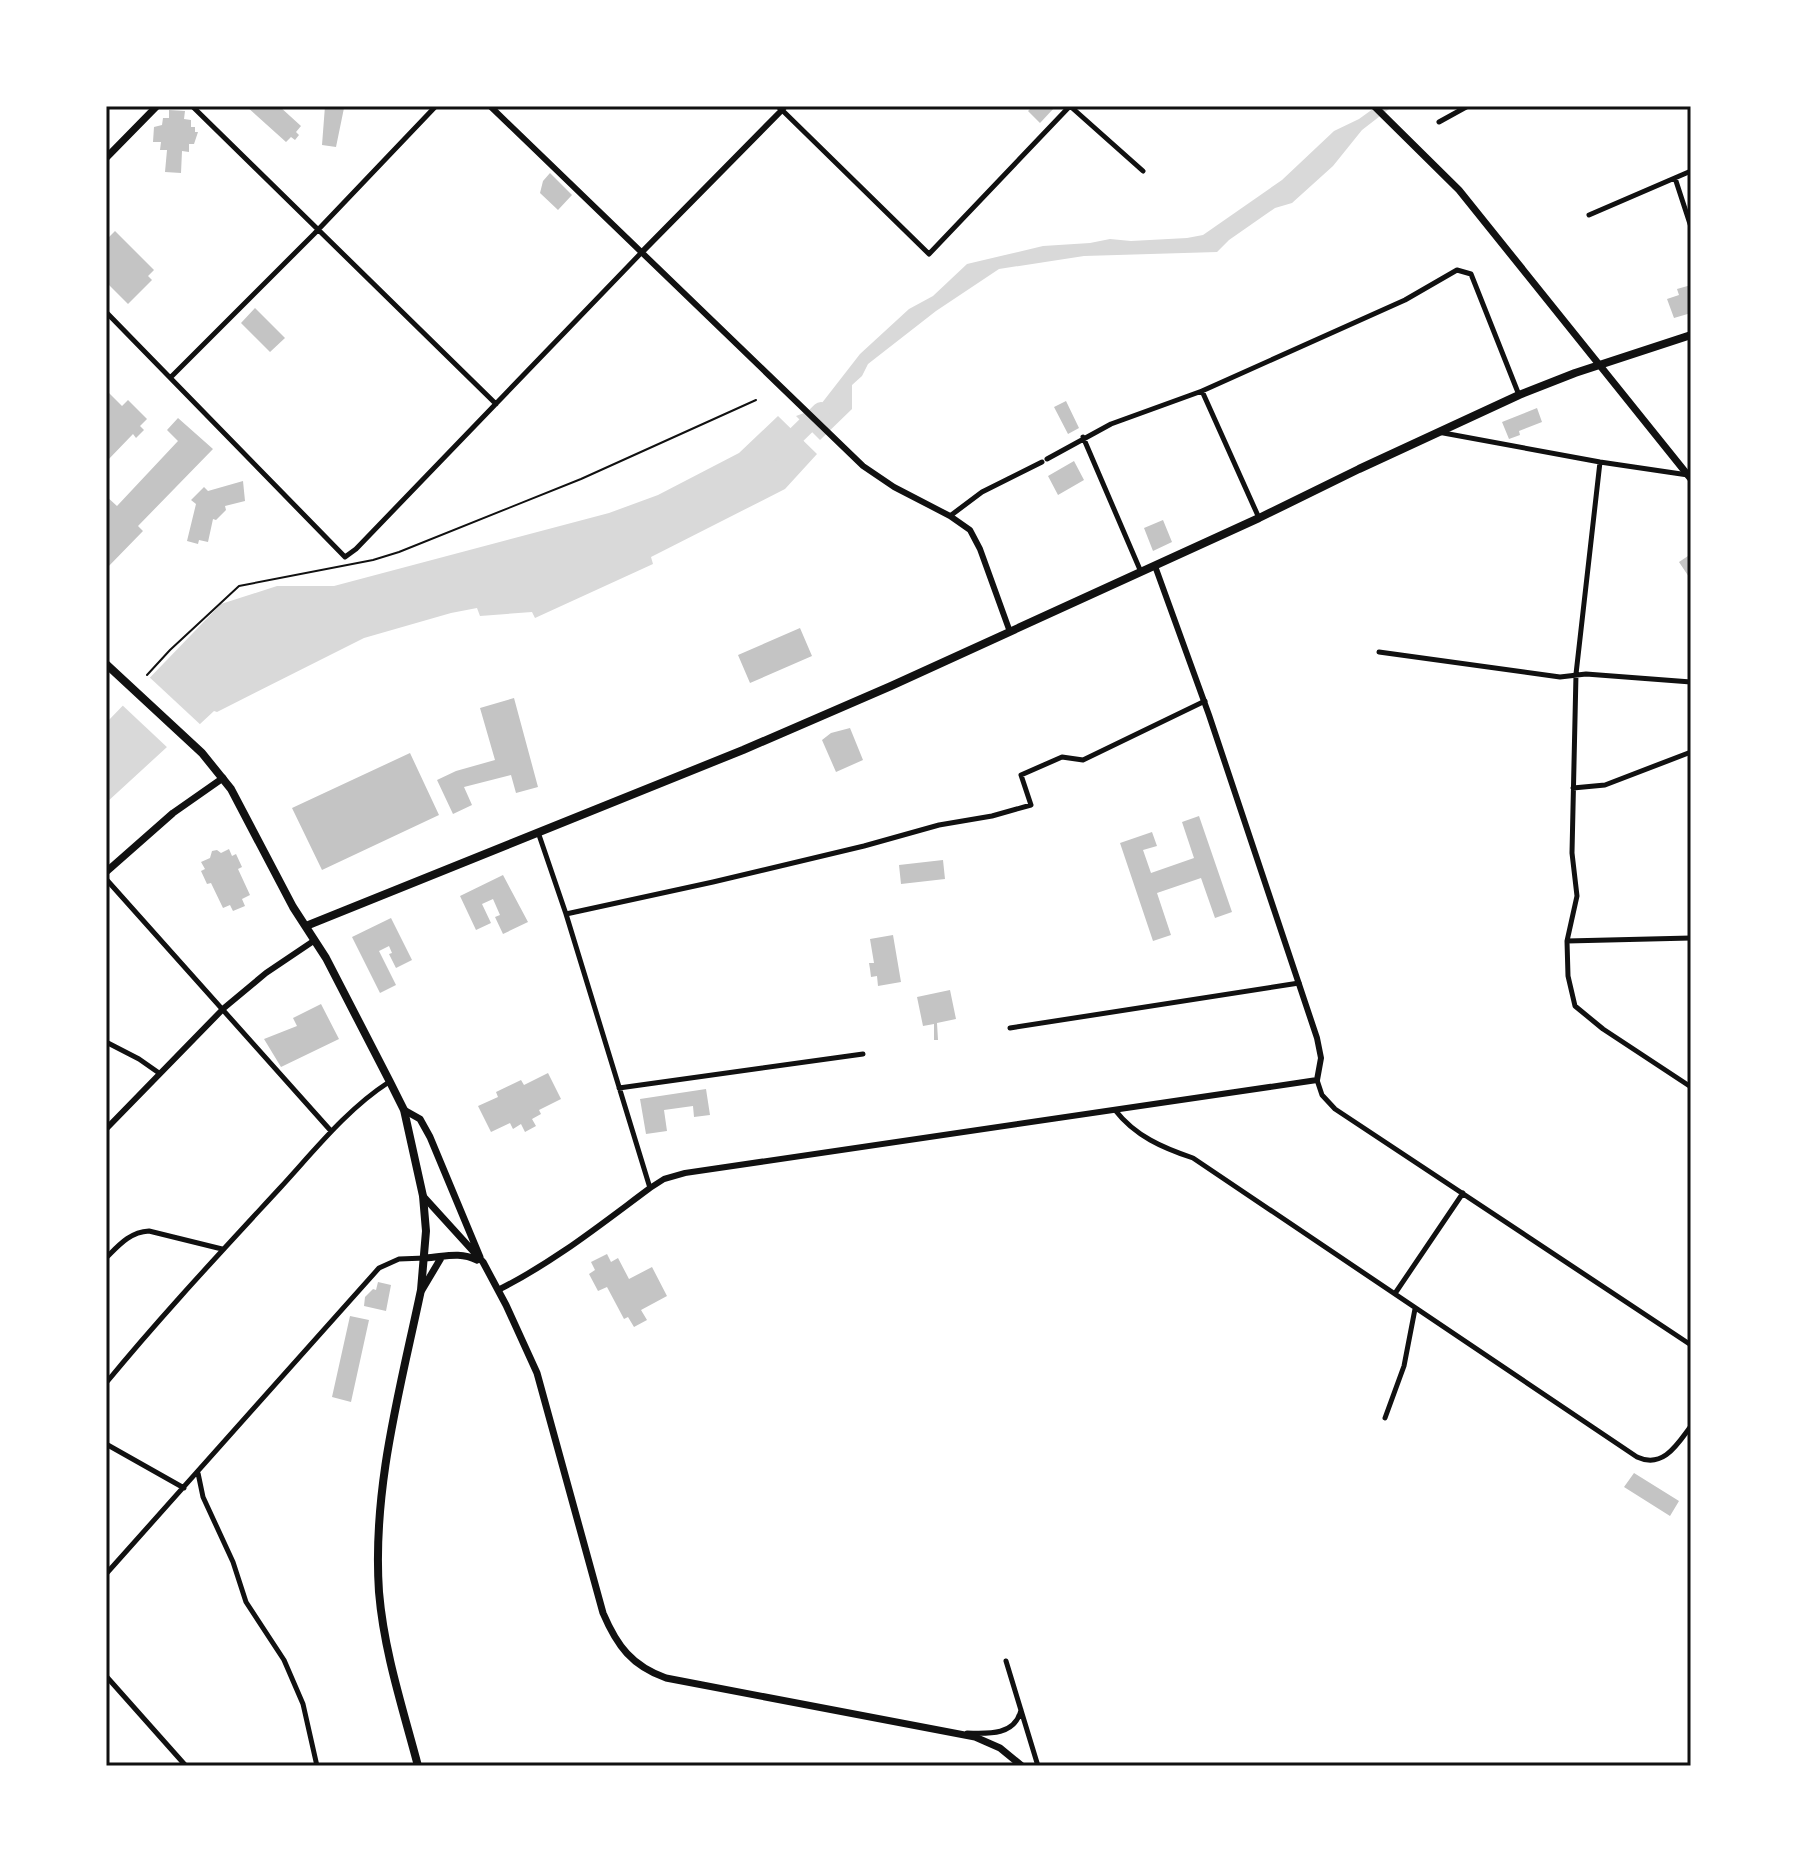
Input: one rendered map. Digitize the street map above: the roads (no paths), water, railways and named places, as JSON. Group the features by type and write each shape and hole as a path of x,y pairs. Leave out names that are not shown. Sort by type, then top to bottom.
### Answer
{"main road":[{"path":"106,158 157,106"},
{"path":"1374,106 1459,190 1690,477"},
{"path":"306,926 743,750 1142,572 1519,395 1691,335"},
{"path":"106,664 202,753 223,778 239,802 293,907 315,940 404,1110 423,1196 425,1258 381,1488 378,1558 384,1625 392,1669 418,1766"},
{"path":"106,872 173,813 223,778"},
{"path":"404,1110 420,1119 430,1137 483,1262 543,1387 603,1613 625,1654 651,1673 678,1681 958,1732 985,1740 1022,1766"},
{"path":"423,1196 483,1262"},
{"path":"425,1258 466,1254 483,1262"},
{"path":"421,1290 441,1258"}],"street":[{"path":"192,106 496,404"},
{"path":"171,377 436,106"},
{"path":"490,106 838,442 878,477 950,516 974,535 1010,632"},
{"path":"106,312 345,557 362,543 782,107 929,254 1070,106 1143,171"},
{"path":"1439,122 1468,106"},
{"path":"1589,215 1691,171"},
{"path":"1675,178 1691,227"},
{"path":"950,516 982,492 1083,437 1202,391 1405,300 1457,270 1471,274 1519,395"},
{"path":"1202,391 1259,518"},
{"path":"1437,432 1690,477"},
{"path":"1083,437 1142,572"},
{"path":"1600,462 1576,674 1572,853 1577,896 1567,941 1568,976 1575,1006 1603,1029 1691,1087"},
{"path":"1155,566 1205,701 1299,983 1321,1058 1317,1080 1322,1095 1335,1109 1691,1345"},
{"path":"1379,652 1560,677 1576,674 1691,682"},
{"path":"566,914 1031,805 1021,775 1062,757 1083,760 1205,701"},
{"path":"1573,788 1605,785 1632,777 1691,752"},
{"path":"538,831 650,1188"},
{"path":"106,879 331,1131"},
{"path":"1567,941 1691,938"},
{"path":"106,1129 224,1008 266,973 315,940"},
{"path":"1010,1028 1299,983"},
{"path":"106,1042 159,1073"},
{"path":"619,1088 863,1054"},
{"path":"498,1290 564,1253 664,1179 685,1173 1317,1080"},
{"path":"106,1383 331,1131 375,1091 390,1082"},
{"path":"1115,1110 1126,1124 1159,1146 1193,1158 1637,1457 1651,1461 1668,1456 1691,1426"},
{"path":"1396,1292 1463,1193"},
{"path":"106,1258 129,1236 149,1231 223,1249"},
{"path":"106,1574 379,1268 399,1259 425,1258"},
{"path":"1385,1418 1404,1366 1415,1309"},
{"path":"106,1444 184,1488"},
{"path":"198,1472 203,1497 233,1562 246,1602 284,1660 303,1704 317,1766"},
{"path":"1006,1661 1038,1766"},
{"path":"106,1676 186,1766"},
{"path":"958,1732 990,1733 1010,1728 1018,1720 1021,1709"}],"waterway":[{"path":"779,452 821,411"}]}
